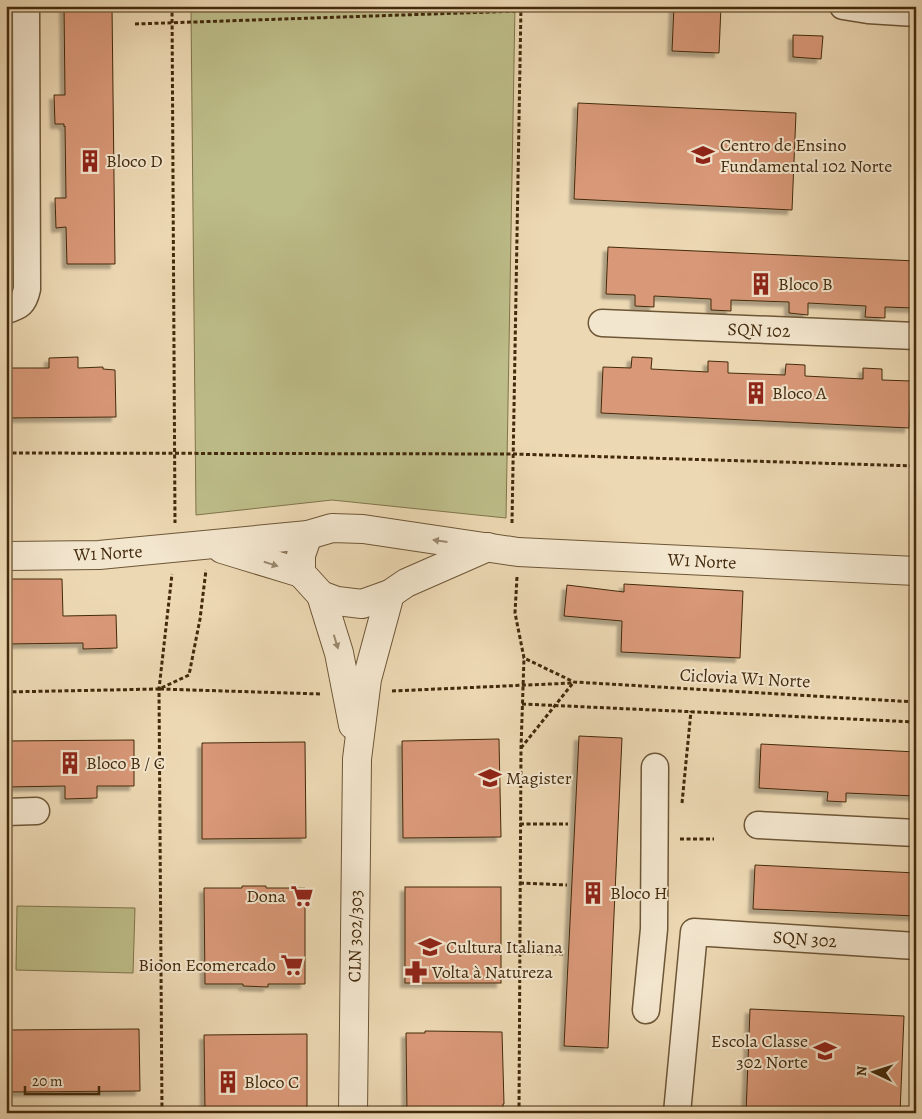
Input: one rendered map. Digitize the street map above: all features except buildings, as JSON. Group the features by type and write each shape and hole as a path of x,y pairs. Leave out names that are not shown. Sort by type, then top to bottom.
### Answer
{"street":[{"path":"6,310 17,307 24,301 27,289 16,84 26,6"},
{"path":"843,6 868,10 916,13"},
{"name":"SQN 102","path":"602,323 916,336"},
{"path":"398,589 410,560 391,534 332,528 308,536 300,555 300,573 321,595 337,601 362,604 398,589 488,547"},
{"name":"W1 Norte","path":"391,534 518,552 916,571"},
{"name":"W1 Norte","path":"6,556 99,555 308,536"},
{"name":"W1 Norte","path":"209,546 300,573"},
{"name":"CLN 302/303","path":"353,1113 358,759 367,679 398,589"},
{"name":"CLN 302/303","path":"321,595 339,653 358,759"},
{"path":"646,1010 654,929 655,767"},
{"path":"6,812 36,811"},
{"path":"758,825 916,833"},
{"name":"SQN 302","path":"654,929 916,946"},
{"path":"677,1113 694,932"}],"path":[{"path":"512,523 521,6"},
{"path":"135,24 521,11"},
{"path":"6,453 513,454 916,466"},
{"path":"519,1113 520,748 524,658"},
{"name":"Ciclovia W1 Norte","path":"556,705 574,682 916,702"},
{"path":"522,704 916,722"},
{"path":"520,748 556,705"},
{"path":"520,824 568,824"},
{"path":"679,839 714,839"},
{"path":"520,883 567,884"},
{"path":"520,952 565,954"}],"green space":[{"path":"371,6 515,6 506,518 332,500 196,515 191,11"},
{"path":"17,906 135,908 133,973 16,970"}],"place":[{"name":"Centro de Ensino Fundamental 102 Norte","path":"703,155"},
{"name":"Bloco D","path":"90,161"},
{"name":"Bloco B","path":"761,284"},
{"name":"Bloco A","path":"756,393"},
{"name":"Bloco B / C","path":"70,763"},
{"name":"Magister","path":"490,778"},
{"name":"Bloco H","path":"593,893"},
{"name":"Dona","path":"302,896"},
{"name":"Cultura Italiana","path":"430,947"},
{"name":"Bioon Ecomercado","path":"292,965"},
{"name":"Volta à Natureza","path":"416,972"},
{"name":"Escola Classe 302 Norte","path":"825,1051"},
{"name":"Bloco C","path":"228,1082"}]}
